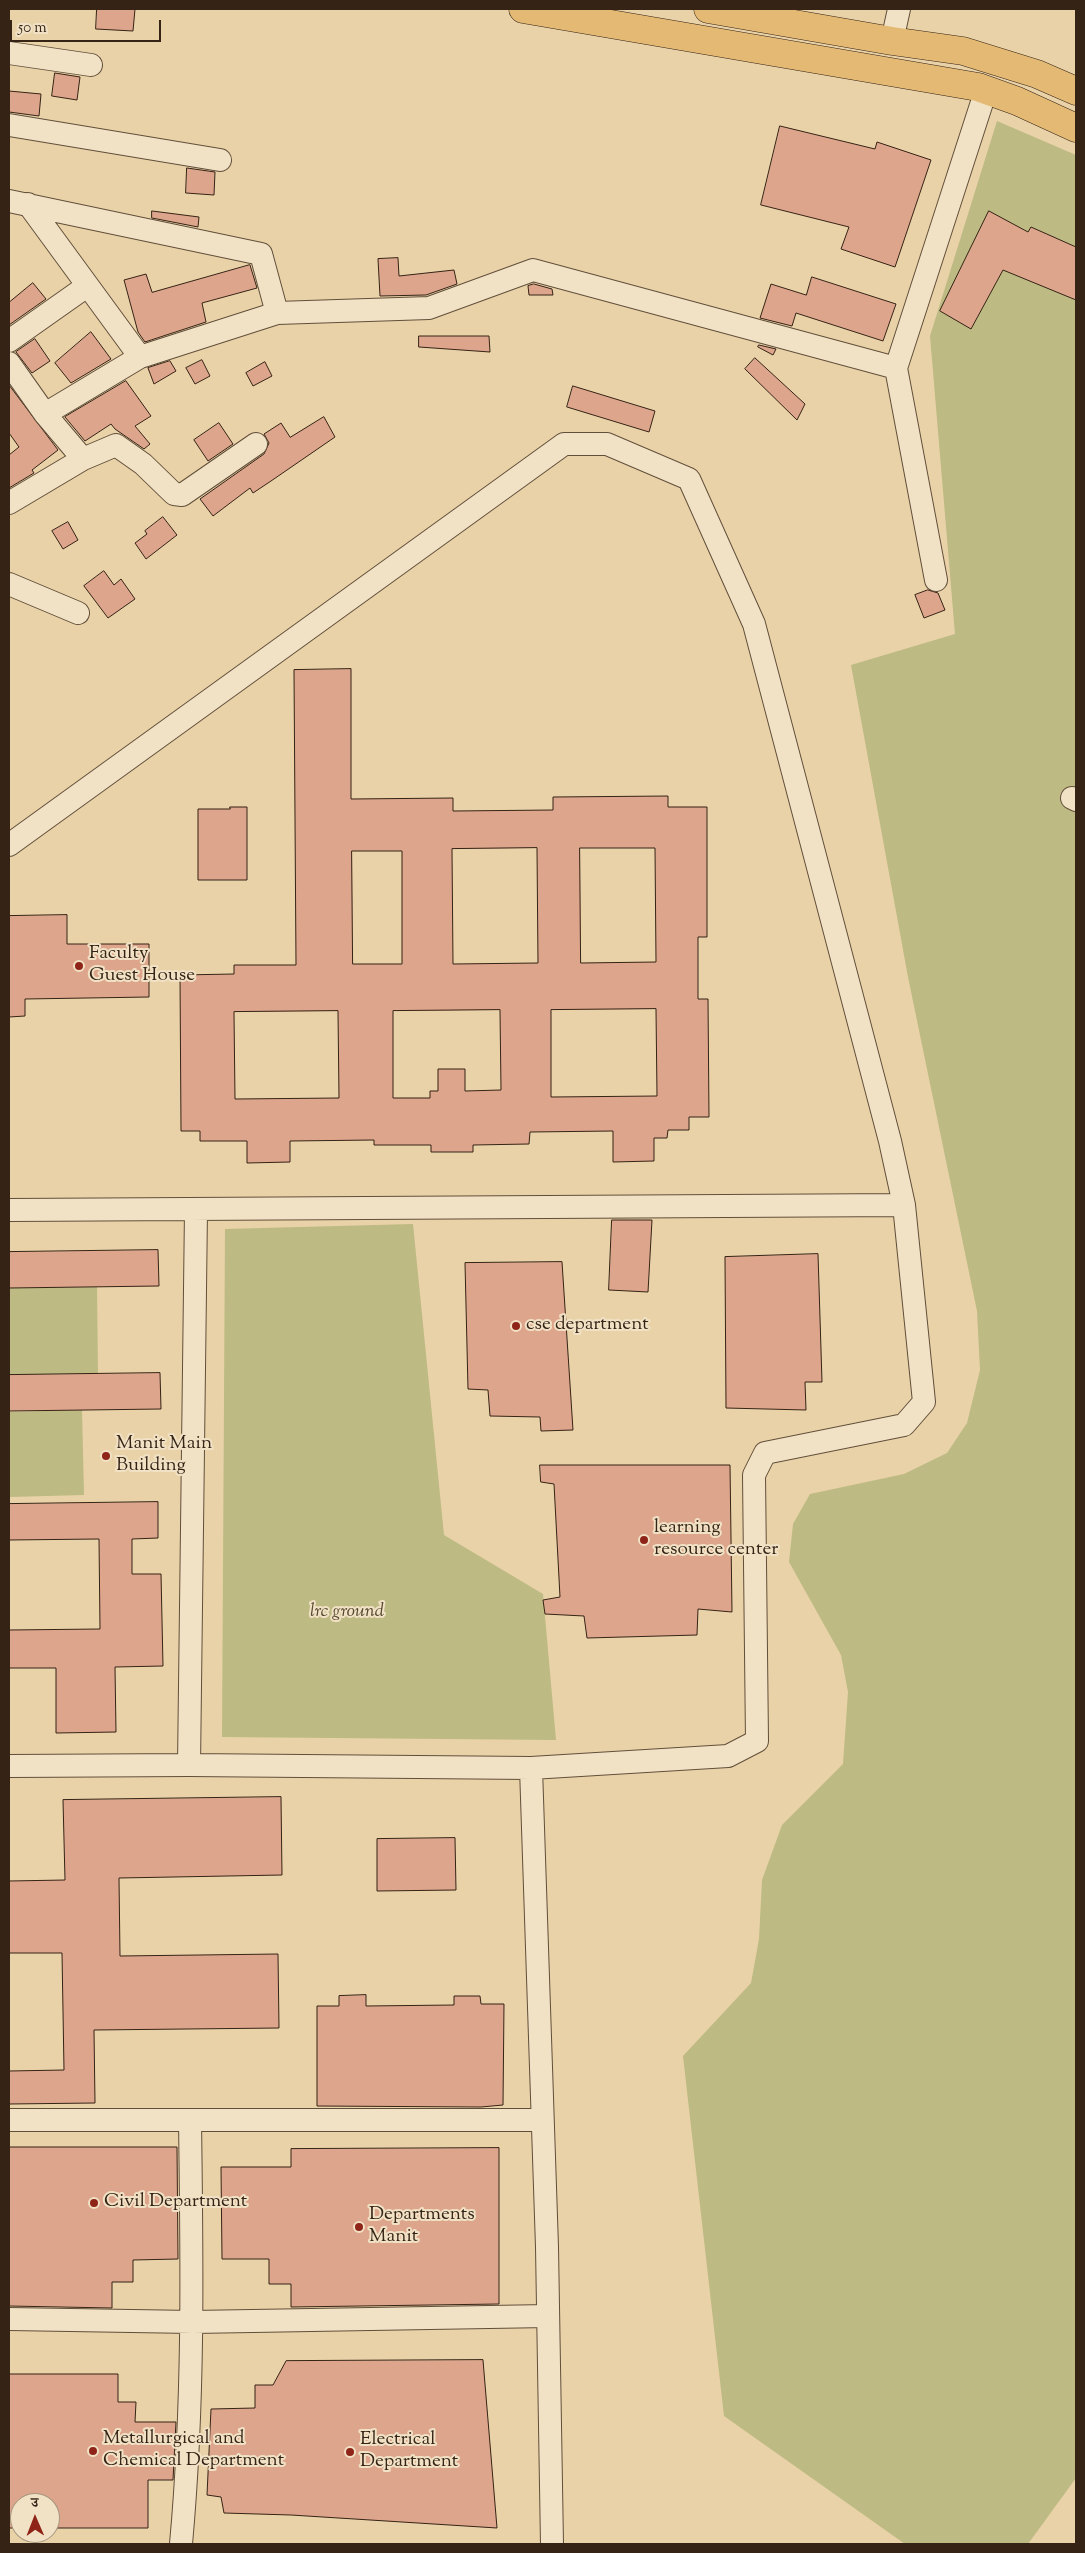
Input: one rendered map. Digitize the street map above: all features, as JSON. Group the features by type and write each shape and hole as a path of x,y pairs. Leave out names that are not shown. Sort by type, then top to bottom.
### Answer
{"main road":[{"path":"523,9 986,90 1017,101 1076,128"},
{"path":"708,9 892,41 963,51 1037,74 1076,91"}],"street":[{"path":"892,41 898,9"},
{"path":"9,53 91,65"},
{"path":"936,580 896,368 986,90"},
{"path":"9,125 220,160"},
{"path":"18,203 261,254 277,312"},
{"path":"18,203 87,286 140,357"},
{"path":"45,414 140,357 277,312 429,308 534,270 896,368"},
{"path":"9,341 87,286"},
{"path":"9,363 45,414 83,459"},
{"path":"9,503 83,459 116,445 143,464 177,496 182,495 256,444"},
{"path":"9,845 564,444 607,444 688,479 754,624 890,1141 904,1204 924,1402 904,1425 765,1453 754,1475 757,1741 728,1756 531,1768 189,1764 9,1766"},
{"path":"9,584 78,613"},
{"path":"9,1210 904,1204"},
{"path":"189,1764 196,1210"},
{"path":"531,1768 548,2316 552,2544"},
{"path":"9,2120 542,2120"},
{"path":"181,2544 186,2487 193,2322 190,2120"},
{"path":"9,2319 193,2322 548,2316"}],"green space":[{"path":"997,121 1076,155 1076,2478 1028,2544 905,2544 724,2416 683,2056 751,1983 759,1939 762,1880 782,1825 843,1764 848,1692 841,1655 789,1562 793,1524 810,1494 904,1474 947,1453 967,1423 980,1370 977,1311 908,977 851,665 955,634 930,336"},
{"name":"lrc ground","path":"413,1224 444,1535 543,1594 556,1740 222,1737 225,1229"},
{"path":"97,1287 98,1374 9,1375 9,1288"},
{"path":"82,1410 84,1495 9,1497 9,1412"}],"building":[{"path":"97,9 135,9 133,31 96,29"},
{"path":"55,73 80,77 77,100 52,96"},
{"path":"9,91 41,94 39,116 9,112"},
{"path":"780,126 875,149 877,142 931,160 895,267 841,249 849,227 761,205"},
{"path":"187,168 215,172 214,195 186,193"},
{"path":"152,211 199,217 198,227 152,218"},
{"path":"989,211 1028,232 1031,227 1076,247 1076,300 1003,270 971,329 940,311"},
{"path":"398,258 399,276 454,270 457,284 426,295 380,296 378,259"},
{"path":"250,265 257,288 202,303 206,322 145,342 138,332 124,280 146,274 152,292"},
{"path":"812,277 896,304 883,341 796,313 792,326 760,318 771,284 806,295"},
{"path":"33,283 46,299 9,325 9,300"},
{"path":"534,284 552,289 553,295 529,295 528,286"},
{"path":"91,332 111,359 71,383 55,363"},
{"path":"419,336 489,336 490,352 419,347"},
{"path":"35,339 50,361 32,373 16,352"},
{"path":"759,345 776,349 773,355 758,347"},
{"path":"755,358 805,404 797,420 745,369"},
{"path":"202,360 210,376 195,384 186,368"},
{"path":"170,361 176,371 154,384 148,368"},
{"path":"265,362 272,376 253,386 246,373"},
{"path":"126,381 151,416 135,426 150,444 144,449 115,429 111,424 85,441 65,417"},
{"path":"9,385 58,450 32,470 34,473 9,488 9,455 19,447 9,433"},
{"path":"573,386 655,411 649,432 567,407"},
{"path":"324,417 335,437 253,493 250,488 213,516 200,499 264,454 269,443 264,434 281,423 290,437"},
{"path":"219,423 233,444 208,461 194,440"},
{"path":"163,517 177,535 146,559 135,543 147,534 145,531"},
{"path":"68,522 78,540 63,549 52,531"},
{"path":"104,571 114,585 121,579 135,599 108,618 84,586"},
{"path":"928,590 938,593 945,610 924,618 915,595"},
{"path":"351,669 351,799 453,798 453,811 553,810 553,797 668,796 668,807 707,807 707,937 698,937 698,999 708,999 709,1117 689,1117 689,1130 668,1130 667,1138 654,1138 654,1161 613,1162 613,1131 530,1132 529,1144 473,1145 473,1152 431,1152 431,1145 374,1145 374,1140 290,1141 290,1162 247,1163 247,1141 200,1141 200,1131 181,1131 180,975 234,974 234,965 296,965 294,670","holes":["537,848 538,963 453,964 452,849","580,848 655,848 656,962 581,963","352,851 402,851 402,964 353,964","656,1009 657,1096 551,1097 551,1010","500,1010 501,1090 465,1091 465,1069 438,1069 438,1091 430,1091 430,1098 393,1098 393,1011","338,1011 339,1098 235,1099 234,1012"]},
{"path":"230,807 247,807 247,880 198,880 198,809 230,809"},
{"name":"Faculty Guest House","path":"67,915 67,944 149,944 149,997 25,999 25,1016 9,1017 9,916"},
{"path":"612,1220 652,1220 648,1292 609,1290"},
{"path":"158,1250 159,1286 9,1288 9,1252"},
{"path":"818,1254 822,1382 805,1382 806,1410 726,1408 725,1257"},
{"name":"cse department","path":"562,1262 573,1430 541,1431 540,1417 490,1416 488,1390 468,1389 465,1263"},
{"path":"160,1373 161,1409 9,1411 9,1375"},
{"name":"learning resource center","path":"540,1465 730,1465 732,1612 698,1609 697,1635 587,1638 584,1616 545,1614 543,1600 560,1597 554,1484 541,1482"},
{"path":"158,1502 158,1538 132,1539 132,1574 161,1574 163,1666 115,1667 116,1732 56,1733 56,1668 9,1668 9,1630 100,1629 99,1539 9,1540 9,1504"},
{"path":"281,1797 282,1875 119,1878 120,1956 278,1954 279,2028 94,2030 95,2103 9,2104 9,2071 64,2070 62,1953 9,1953 9,1881 65,1880 63,1800"},
{"path":"455,1838 456,1890 377,1891 377,1839"},
{"path":"366,1995 366,2006 454,2005 454,1996 480,1996 481,2004 504,2004 503,2105 481,2107 317,2106 317,2006 339,2006 339,1996"},
{"name":"Civil Department","path":"9,2147 177,2147 178,2259 133,2260 133,2282 112,2282 112,2308 9,2306"},
{"name":"Departments Manit","path":"499,2148 499,2304 291,2307 291,2284 269,2284 269,2259 222,2259 221,2167 291,2167 291,2149"},
{"name":"Electrical Department","path":"483,2360 497,2528 291,2515 224,2513 221,2497 207,2495 211,2409 255,2408 255,2385 273,2385 286,2361"},
{"name":"Metallurgical and Chemical Department","path":"9,2374 118,2374 118,2402 136,2402 135,2422 176,2422 173,2480 148,2480 148,2528 60,2528 60,2493 10,2493 9,2528"}],"place":[{"name":"Faculty Guest House","path":"79,966"},
{"name":"cse department","path":"516,1326"},
{"name":"Manit Main Building","path":"106,1456"},
{"name":"learning resource center","path":"644,1540"},
{"name":"Civil Department","path":"94,2203"},
{"name":"Departments Manit","path":"359,2227"},
{"name":"Metallurgical and Chemical Department","path":"93,2451"},
{"name":"Electrical Department","path":"350,2452"}]}
